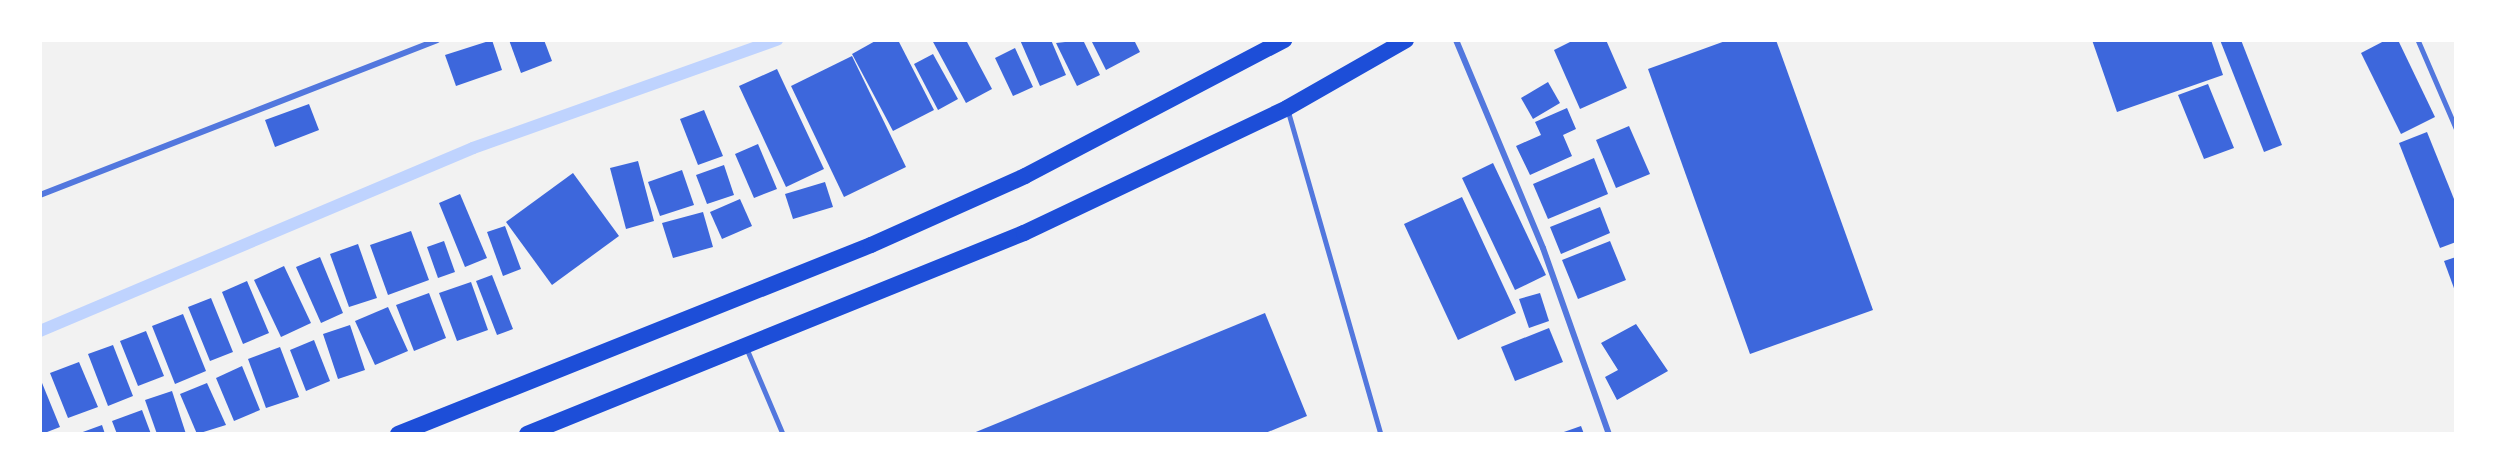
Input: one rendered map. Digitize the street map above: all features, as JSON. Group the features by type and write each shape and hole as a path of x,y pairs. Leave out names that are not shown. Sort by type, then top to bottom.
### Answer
{"highway":[{"path":"398,434 871,245 1025,176 1284,40"},
{"path":"527,434 747,349 1024,233 1287,108 1406,40"}],"street":[{"path":"40,195 437,40"},
{"path":"1456,40 1543,248 1609,434"}],"lane":[{"path":"2418,40 2456,128"},
{"path":"1287,108 1381,434"},
{"path":"747,349 783,434"}],"building":[{"path":"492,40 502,70 456,86 445,55"},
{"path":"509,40 544,40 552,61 521,73"},
{"path":"877,40 898,40 934,110 893,131 852,54"},
{"path":"932,40 966,40 992,89 966,103"},
{"path":"1020,40 1051,40 1066,75 1040,86"},
{"path":"1083,40 1100,75 1077,86 1056,43"},
{"path":"1091,40 1134,40 1140,52 1106,70"},
{"path":"1574,40 1606,40 1627,88 1580,109 1554,50"},
{"path":"1728,40 1776,40 1873,310 1750,354 1648,69"},
{"path":"2092,40 2211,40 2223,75 2117,112"},
{"path":"2220,40 2241,40 2282,145 2264,152"},
{"path":"2386,40 2398,40 2435,117 2401,134 2361,53"},
{"path":"1015,48 1033,87 1013,96 995,58"},
{"path":"933,54 958,99 938,110 914,64"},
{"path":"852,56 906,167 844,197 791,86"},
{"path":"777,69 824,169 786,187 739,86"},
{"path":"1548,82 1560,103 1533,119 1521,98"},
{"path":"2208,84 2234,148 2204,159 2178,95"},
{"path":"309,104 319,130 275,147 265,120"},
{"path":"1567,108 1576,129 1563,135 1572,156 1530,175 1516,146 1541,135 1535,122"},
{"path":"704,110 723,156 698,165 680,119"},
{"path":"1629,126 1650,174 1616,188 1596,140"},
{"path":"2427,132 2456,204 2456,242 2440,248 2399,143"},
{"path":"758,144 777,189 754,198 735,154"},
{"path":"1594,158 1608,194 1548,219 1533,184"},
{"path":"638,161 654,221 626,229 610,168"},
{"path":"1493,163 1546,275 1515,290 1462,178"},
{"path":"724,165 734,195 707,204 696,175"},
{"path":"682,170 694,205 660,216 648,182"},
{"path":"573,173 619,236 552,285 506,222"},
{"path":"825,182 833,207 793,219 785,194"},
{"path":"460,194 487,258 465,267 439,203"},
{"path":"1462,197 1516,313 1458,340 1404,224"},
{"path":"740,199 752,226 722,239 710,212"},
{"path":"1600,207 1610,233 1561,254 1550,227"},
{"path":"703,212 713,247 673,258 662,223"},
{"path":"505,226 521,269 503,276 487,232"},
{"path":"411,231 429,280 388,295 370,245"},
{"path":"444,241 455,272 438,278 427,247"},
{"path":"1610,241 1626,280 1578,299 1562,260"},
{"path":"358,244 377,298 349,307 330,254"},
{"path":"320,257 343,313 321,323 296,267"},
{"path":"2456,257 2456,291 2455,291 2444,261"},
{"path":"284,266 311,323 281,337 254,280"},
{"path":"492,275 513,329 497,335 476,281"},
{"path":"247,281 269,333 243,344 222,292"},
{"path":"471,282 488,330 457,341 439,293"},
{"path":"429,293 446,338 414,351 396,305"},
{"path":"1540,293 1549,321 1529,328 1519,299"},
{"path":"211,298 233,352 210,361 188,307"},
{"path":"388,307 408,351 375,365 355,321"},
{"path":"1265,313 1307,416 1263,434 971,434"},
{"path":"183,314 206,371 175,384 152,326"},
{"path":"1636,324 1668,371 1617,400 1605,377 1618,370 1601,343"},
{"path":"350,325 365,370 338,379 323,334"},
{"path":"1549,328 1563,362 1515,381 1501,347"},
{"path":"146,331 164,376 138,386 120,341"},
{"path":"314,340 330,381 306,391 290,350"},
{"path":"113,345 133,396 108,406 88,354"},
{"path":"280,347 299,397 266,408 248,359"},
{"path":"79,362 98,407 68,418 50,373"},
{"path":"242,366 260,410 234,421 216,378"},
{"path":"40,378 60,427 42,434 40,434"},
{"path":"207,383 226,425 197,434 180,394"},
{"path":"172,391 186,434 157,434 145,400"},
{"path":"142,410 151,434 117,434 112,421"},
{"path":"102,425 105,434 80,434 80,433"},
{"path":"1581,426 1584,434 1561,434 1561,433"}],"waterway":[{"path":"40,331 473,148 777,40"}]}
